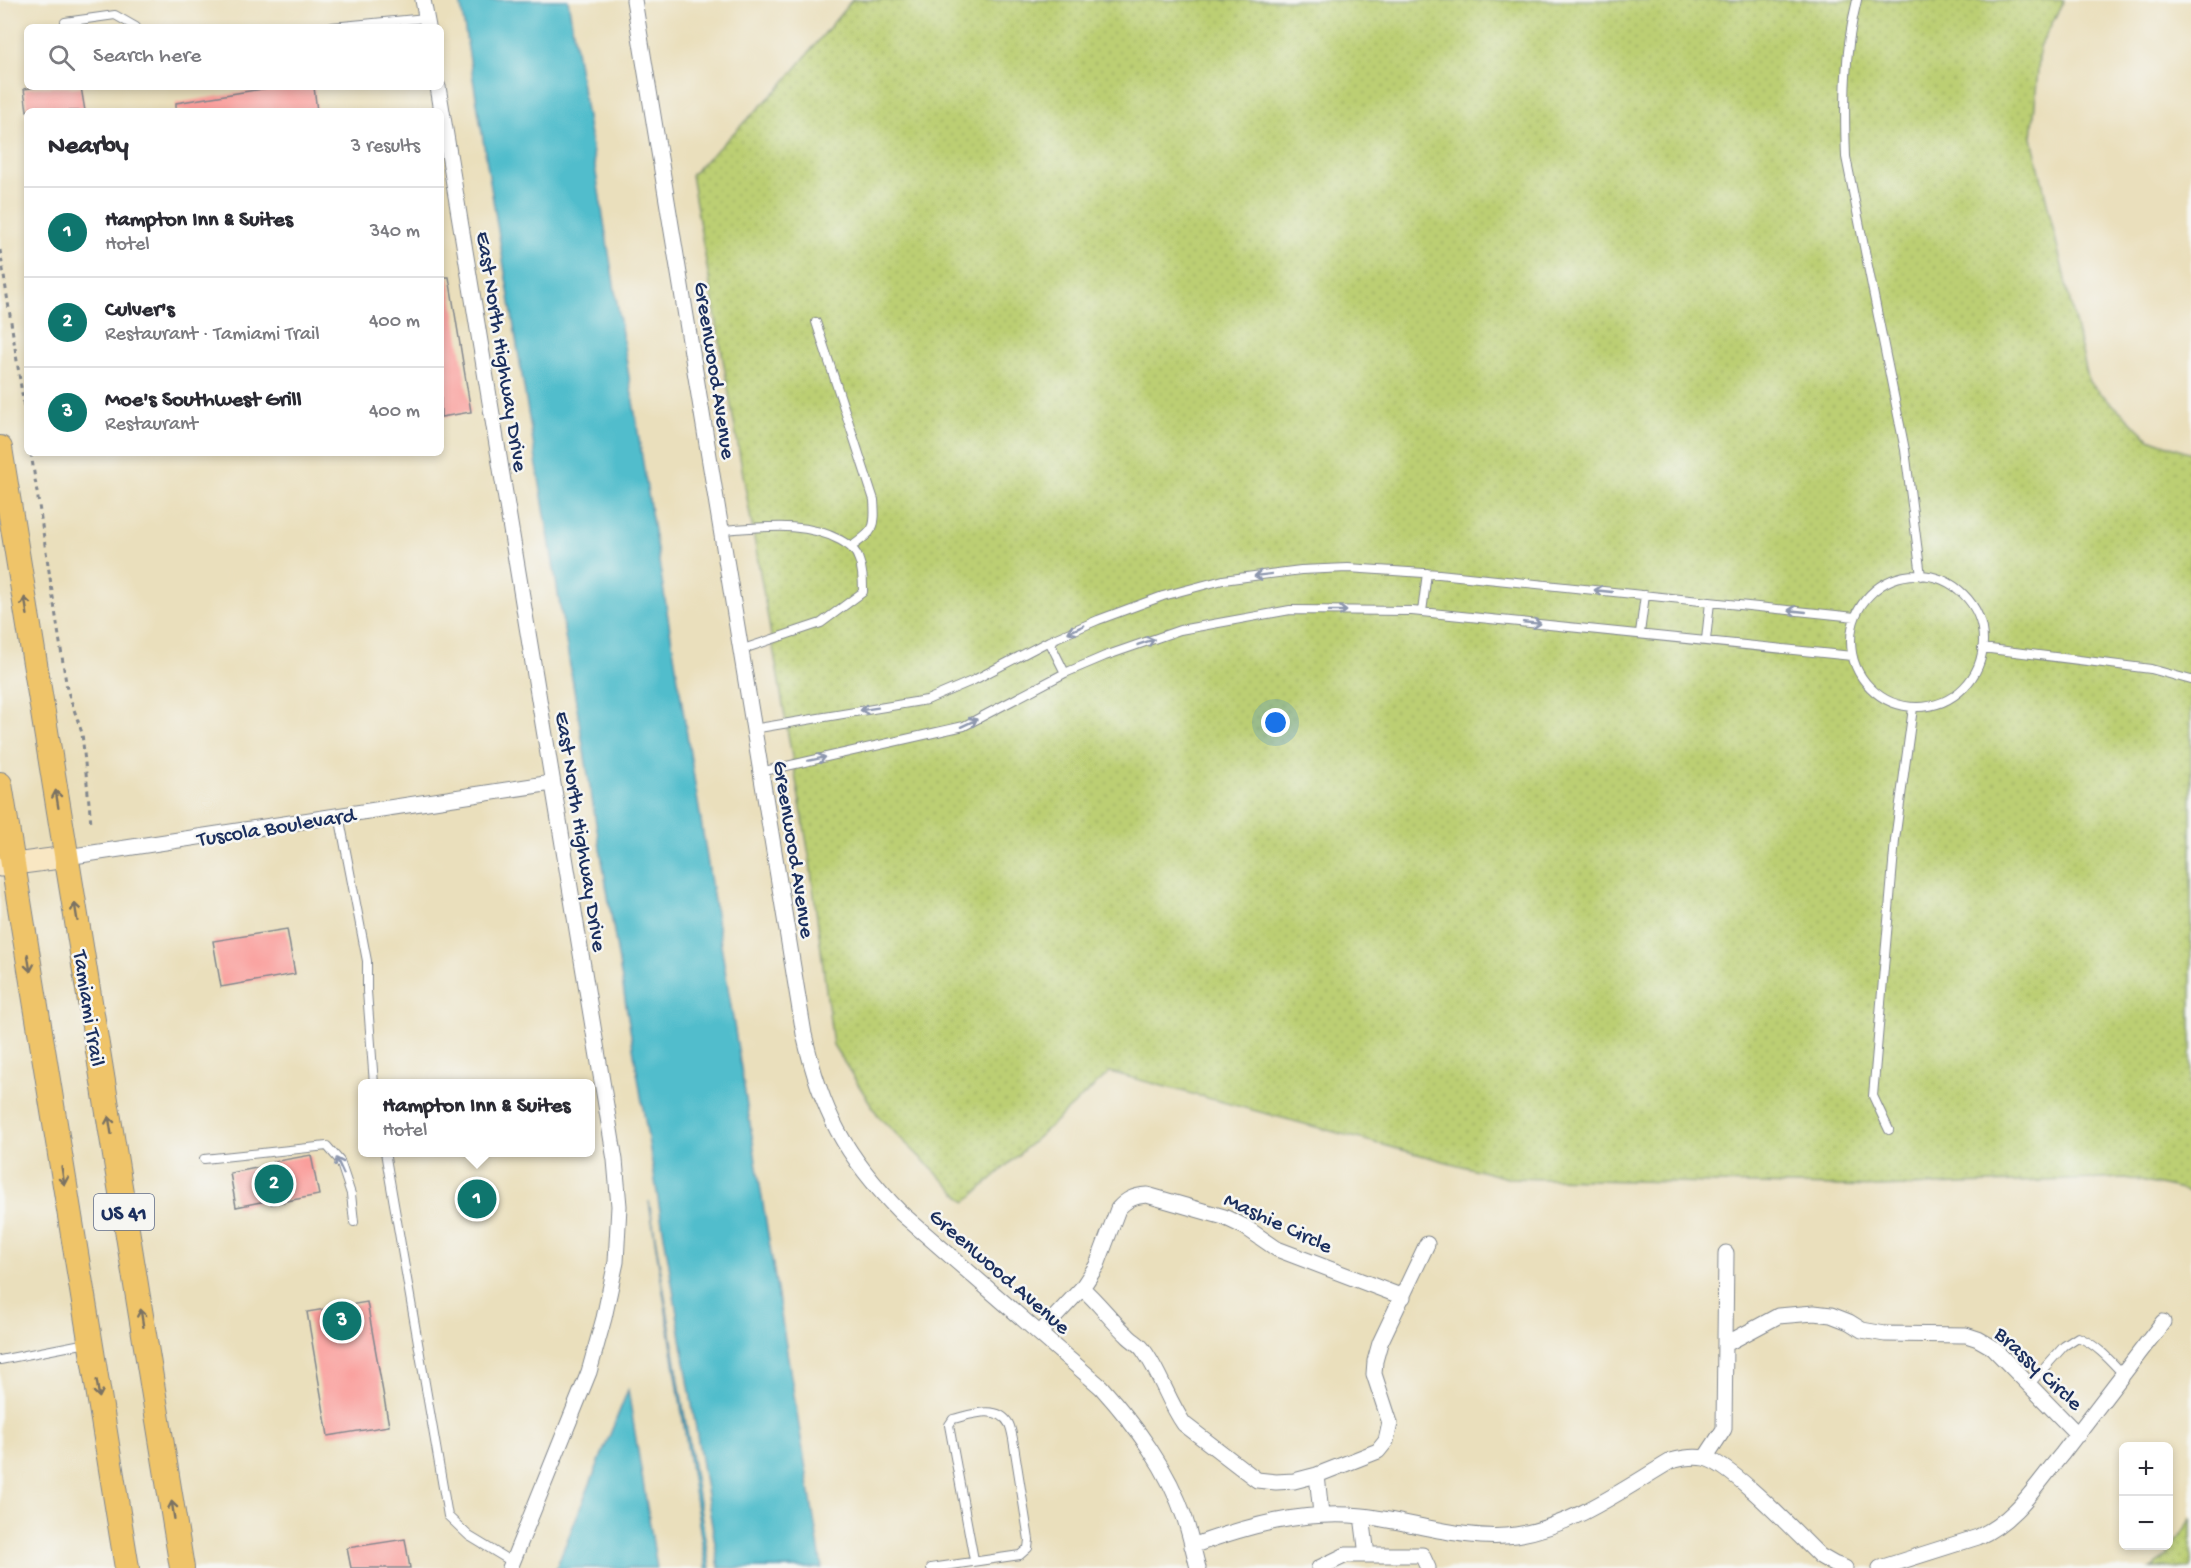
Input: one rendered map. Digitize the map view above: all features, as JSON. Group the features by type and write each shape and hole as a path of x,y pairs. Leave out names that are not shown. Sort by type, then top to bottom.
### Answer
{"main road":[{"name":"Tamiami Trail","path":"0,448 182,1568"},
{"name":"US 41","path":"0,784 6,864 127,1568"}],"street":[{"path":"423,0 427,22"},
{"name":"Greenwood Avenue","path":"634,0 804,1034 812,1073 823,1104 853,1159 873,1185 901,1213 1101,1387 1139,1432 1173,1491 1184,1518 1198,1568"},
{"name":"East North Highway Drive","path":"438,90 441,108"},
{"name":"East North Highway Drive","path":"444,124 615,1160 619,1206 616,1262 589,1372 511,1565"},
{"name":"Tuscola Boulevard","path":"6,864 67,857 552,783"},
{"name":"Mashie Circle","path":"1040,1333 1082,1288 1097,1265 1118,1209 1135,1196 1147,1195 1224,1217 1245,1227 1277,1249 1403,1297"},
{"path":"1082,1288 1100,1303 1127,1336 1143,1349 1184,1424 1257,1480 1294,1481 1317,1475 1378,1451 1386,1442 1390,1423 1374,1374 1375,1361 1380,1343 1427,1244"},
{"path":"1705,1458 1724,1430 1726,1253"},
{"name":"Brassy Circle","path":"1726,1344 1778,1316 1815,1313 1831,1315 1862,1330 1885,1334 1966,1335 1992,1347 2078,1434 2013,1515 1992,1531 1909,1563 1880,1568"},
{"path":"2078,1434 2163,1322"},
{"path":"1192,1546 1218,1536 1273,1521 1321,1514 1362,1516 1477,1536 1513,1535 1538,1531 1563,1523 1671,1461 1683,1458 1705,1458 1730,1470 1820,1556 1845,1568"},
{"path":"1317,1475 1321,1514"},
{"path":"1362,1516 1366,1555"},
{"path":"1318,1568 1346,1555 1422,1555 1428,1568"}],"lane":[{"path":"1857,0 1849,32 1844,111 1846,157 1905,450 1921,576"},
{"path":"65,22 115,15 131,24"},
{"path":"389,24 427,22"},
{"path":"816,322 874,500 876,522 867,536 851,547"},
{"path":"720,530 791,526 826,532 851,547 859,559 863,573 863,592 821,623 740,650"},
{"path":"753,729 927,700 974,680 1049,641 1130,608 1223,580 1301,570 1348,568 1427,573 1855,617"},
{"path":"1422,612 1427,573"},
{"path":"1909,575 1921,576 1932,576 1953,585 1970,601 1980,621 1982,648 1979,664 1969,683 1953,697 1934,706 1913,708 1892,703 1874,692 1860,676 1852,656 1850,635 1855,617 1869,594 1888,581 1909,575"},
{"path":"1640,633 1645,595"},
{"path":"1706,640 1710,602"},
{"path":"760,772 964,726 1065,673 1105,656 1180,630 1290,610 1422,612 1852,656"},
{"path":"1049,641 1065,673"},
{"path":"1982,648 2151,669 2191,680"},
{"path":"1889,1130 1873,1096 1895,840 1913,708"},
{"path":"339,815 367,961 374,1079"},
{"path":"204,1159 327,1146 340,1161 351,1194 354,1222"},
{"path":"386,1157 448,1516 469,1536 511,1565"},
{"path":"2029,1385 2064,1346 2078,1337 2091,1342 2123,1374"},
{"path":"0,1360 90,1343"},
{"path":"931,1568 1020,1555 1028,1548 1029,1540 1009,1424 997,1414 986,1412 953,1419 950,1425 974,1560"}],"path":[{"path":"0,250 24,406"},
{"path":"31,456 67,689 82,733 91,823"}],"green space":[{"path":"852,0 2064,0 2040,47 2032,138 2089,382 2149,438 2191,453 2191,1192 2126,1178 1879,1187 1507,1178 1110,1072 966,1202 879,1117 833,1045 809,855 691,175 782,85"},
{"path":"2191,1519 2191,1568 2151,1568 2165,1559 2173,1550"}],"water":[{"path":"460,0 568,0 822,1568 719,1568"},
{"path":"649,1201 710,1568 706,1568"},
{"path":"628,1390 657,1568 556,1568"}],"building":[{"path":"24,90 82,90 84,108 27,108"},
{"path":"256,90 314,90 317,108 176,108 176,103"},
{"path":"444,277 449,277 471,412 444,416"},
{"path":"287,929 295,974 221,987 213,941"},
{"path":"311,1155 319,1195 271,1204 271,1200 236,1207 230,1173"},
{"path":"367,1302 389,1426 328,1436 307,1312"},
{"path":"405,1539 410,1568 351,1568 347,1548"}],"place":[{"name":"Culver's","path":"274,1184"},
{"name":"Hampton Inn & Suites","path":"477,1199"},
{"name":"Moe's Southwest Grill","path":"342,1321"}]}
